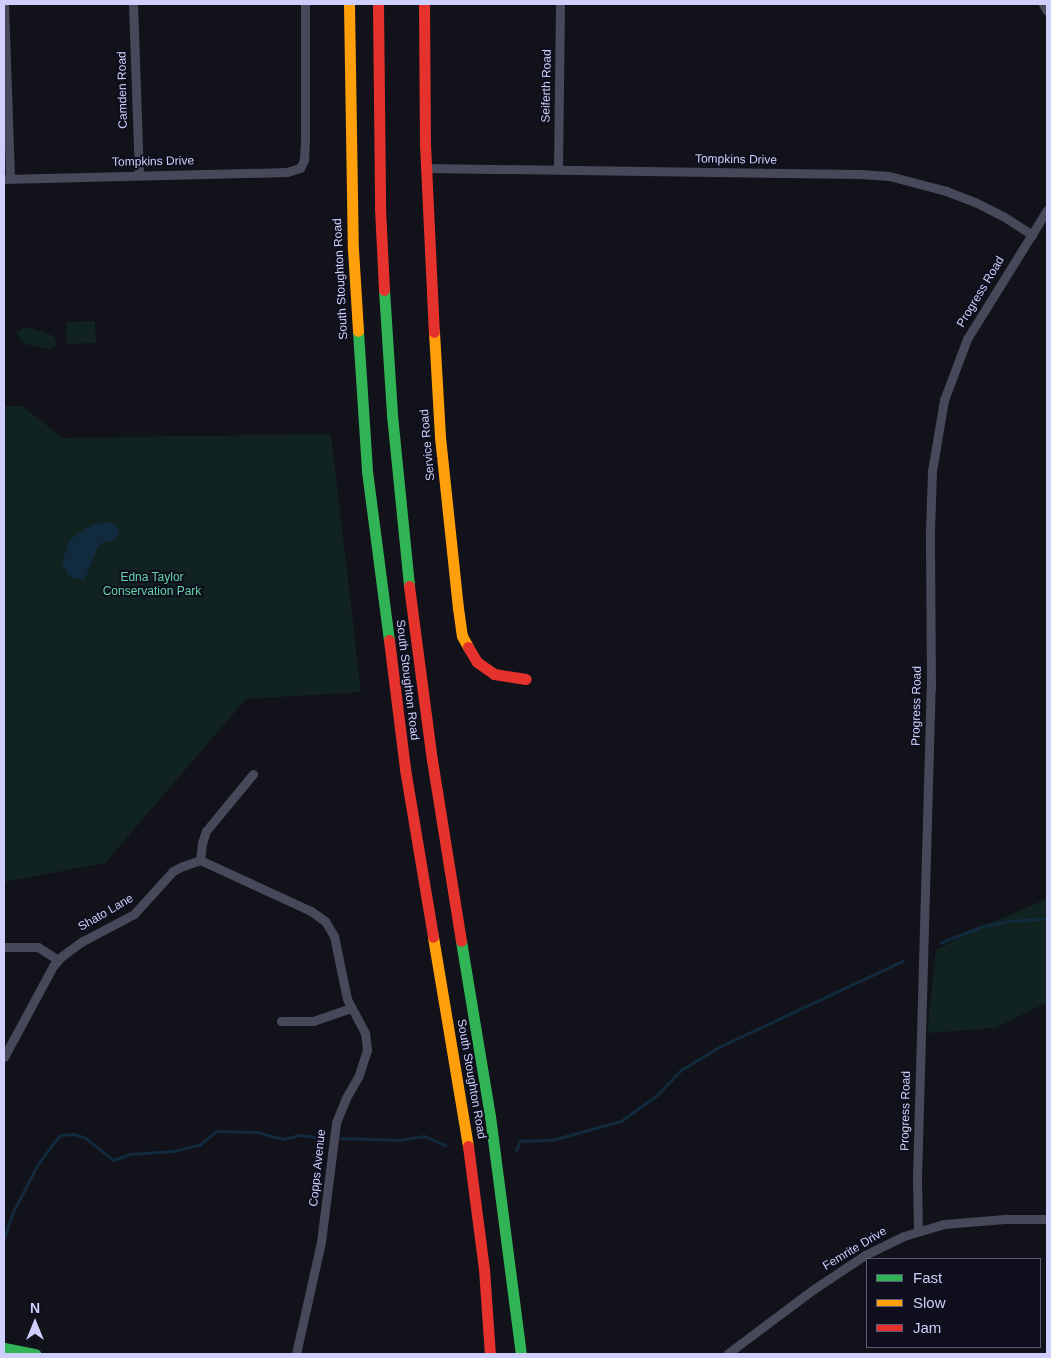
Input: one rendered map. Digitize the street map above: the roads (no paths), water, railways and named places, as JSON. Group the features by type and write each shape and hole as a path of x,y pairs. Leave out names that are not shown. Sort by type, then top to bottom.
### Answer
{"main road":[{"name":"South Stoughton Road","path":"349,4 352,230 367,471 403,760 474,1182 484,1269 490,1354"},
{"name":"South Stoughton Road","path":"378,4 380,198 384,292 405,554 434,770 492,1133 521,1354"},
{"name":"Service Road","path":"424,4 425,144 431,292 440,428 462,636 473,657 488,670 500,676 526,679"},
{"path":"485,1354 489,1333"},
{"path":"4,1348 35,1354"}],"street":[{"path":"4,4 7,178"},
{"name":"Camden Road","path":"133,4 139,175"},
{"name":"Tompkins Drive","path":"7,178 287,172 302,166 305,142 305,4"},
{"name":"Seiferth Road","path":"558,170 560,4"},
{"path":"1043,4 1047,11"},
{"name":"Tompkins Drive","path":"427,168 889,176 946,191 975,202 1004,216 1032,235"},
{"name":"Progress Road","path":"918,1231 917,1178 931,688 930,531 932,471 940,418 956,365 986,306 1047,210"},
{"path":"200,860 202,842 206,831 253,774"},
{"name":"Copps Avenue","path":"200,860 311,911 330,926 338,949 351,1008 365,1034 367,1050 358,1076 346,1098 336,1123 322,1235 296,1354"},
{"name":"Shato Lane","path":"4,1057 58,960 83,941 134,914 173,871 200,860"},
{"path":"4,947 38,947 58,960"},
{"path":"281,1021 313,1021 351,1008"},
{"name":"Femrite Drive","path":"727,1354 865,1255 918,1231 944,1224 967,1221 1047,1219"}],"water":[{"path":"109,522 118,526 119,533 113,540 99,544 84,581 69,576 62,563 70,539 94,524"}],"waterway":[{"path":"940,943 983,926 1008,921 1047,918"},
{"path":"516,1150 520,1141 552,1140 621,1121 657,1095 681,1070 719,1047 903,961"},
{"path":"4,1238 13,1212 38,1164 60,1135 74,1134 86,1138 113,1160 130,1154 173,1151 200,1145 216,1131 257,1132 283,1139 300,1135 317,1137"},
{"path":"341,1138 399,1140 424,1136 445,1145"}],"park label":[{"name":"Edna Taylor Conservation Park","path":"152,585"}]}
